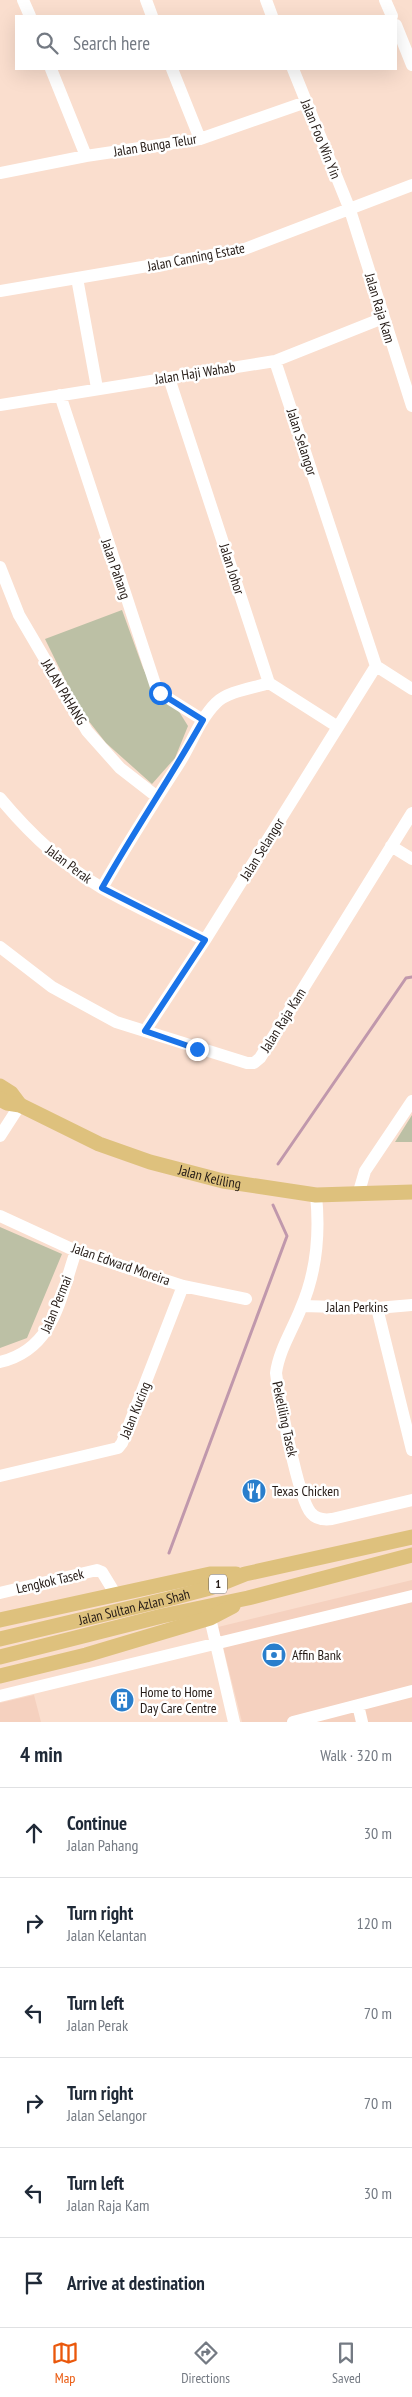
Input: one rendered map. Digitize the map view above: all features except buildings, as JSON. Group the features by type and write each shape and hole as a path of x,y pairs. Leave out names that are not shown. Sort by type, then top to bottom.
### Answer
{"main road":[{"name":"Jalan Keliling","path":"0,1086 11,1094 20,1105"},
{"name":"Jalan Keliling","path":"0,1099 7,1103 20,1105 99,1144 150,1162 223,1181 316,1195 412,1192"},
{"name":"Jalan Sultan Azlan Shah","path":"0,1639 210,1588 245,1574 412,1537"},
{"name":"Jalan Sultan Azlan Shah","path":"0,1657 162,1616 248,1598 412,1555"},
{"path":"0,1620 210,1574 245,1574"},
{"path":"0,1676 86,1656 210,1618 248,1598"}],"street":[{"path":"24,0 30,15"},
{"path":"146,0 152,15"},
{"path":"266,0 272,15"},
{"path":"386,0 392,15"},
{"path":"397,28 412,65"},
{"path":"51,70 86,156"},
{"path":"172,70 200,139"},
{"name":"Jalan Foo Win Yin","path":"293,70 350,210"},
{"name":"Jalan Bunga Telur","path":"0,173 86,156 200,139 306,102"},
{"name":"Jalan Canning Estate","path":"0,291 242,250 412,185"},
{"name":"Jalan Raja Kam","path":"350,210 412,406"},
{"path":"77,278 97,388"},
{"name":"Jalan Haji Wahab","path":"0,405 275,361 383,318"},
{"name":"Jalan Selangor","path":"145,1031 205,940 376,666 275,361"},
{"name":"Jalan Johor","path":"169,378 269,683"},
{"name":"Jalan Pahang","path":"60,395 156,687 160,693 203,720"},
{"name":"JALAN PAHANG","path":"0,567 19,615 87,731 120,768 156,796"},
{"path":"376,666 412,689"},
{"path":"102,888 156,796 179,763 203,720 217,702 228,696 269,683 338,727"},
{"name":"Jalan Perak","path":"0,798 33,835 62,861 102,888 205,940"},
{"name":"Jalan Raja Kam","path":"0,947 52,987 116,1022 246,1063 257,1061 412,812"},
{"path":"391,846 412,859"},
{"path":"358,1195 365,1171 412,1101"},
{"path":"0,1136 20,1105"},
{"name":"Pekeliling Tasek","path":"316,1195 317,1256 302,1306 278,1360 276,1372 293,1460 307,1507 312,1514 322,1520 412,1500"},
{"name":"Jalan Edward Moreira","path":"0,1216 76,1250 183,1286 246,1299"},
{"name":"Jalan Permai","path":"0,1362 27,1352 40,1342 51,1324 76,1250"},
{"name":"Jalan Kucing","path":"0,1476 118,1448 183,1286"},
{"name":"Jalan Perkins","path":"302,1306 377,1308 412,1305"},
{"path":"377,1308 412,1450"},
{"name":"Lengkok Tasek","path":"0,1593 97,1570 102,1572 116,1595"},
{"path":"0,1696 412,1596"},
{"path":"210,1618 234,1722"},
{"path":"293,1722 412,1691"},
{"path":"358,1705 362,1722"}],"shaded area":[{"path":"412,1580 412,1722 242,1722 218,1627"},
{"path":"34,1695 41,1722 0,1722 0,1703"}],"green space":[{"path":"122,610 143,668 157,697 178,710 188,726 175,758 152,784 106,743 80,710 45,639"},
{"path":"412,1115 412,1142 395,1142"},
{"path":"0,1227 62,1254 27,1338 0,1348"}],"waterway":[{"path":"278,1164 406,978 412,977"},
{"path":"169,1553 287,1236 273,1205"}],"place":[{"name":"Texas Chicken","path":"254,1491"},
{"name":"Affin Bank","path":"274,1655"},
{"name":"Home to Home Day Care Centre","path":"122,1700"}],"route":[{"path":"160,693 203,720 179,763 131,836 102,888 205,940 145,1031 197,1049"}]}
